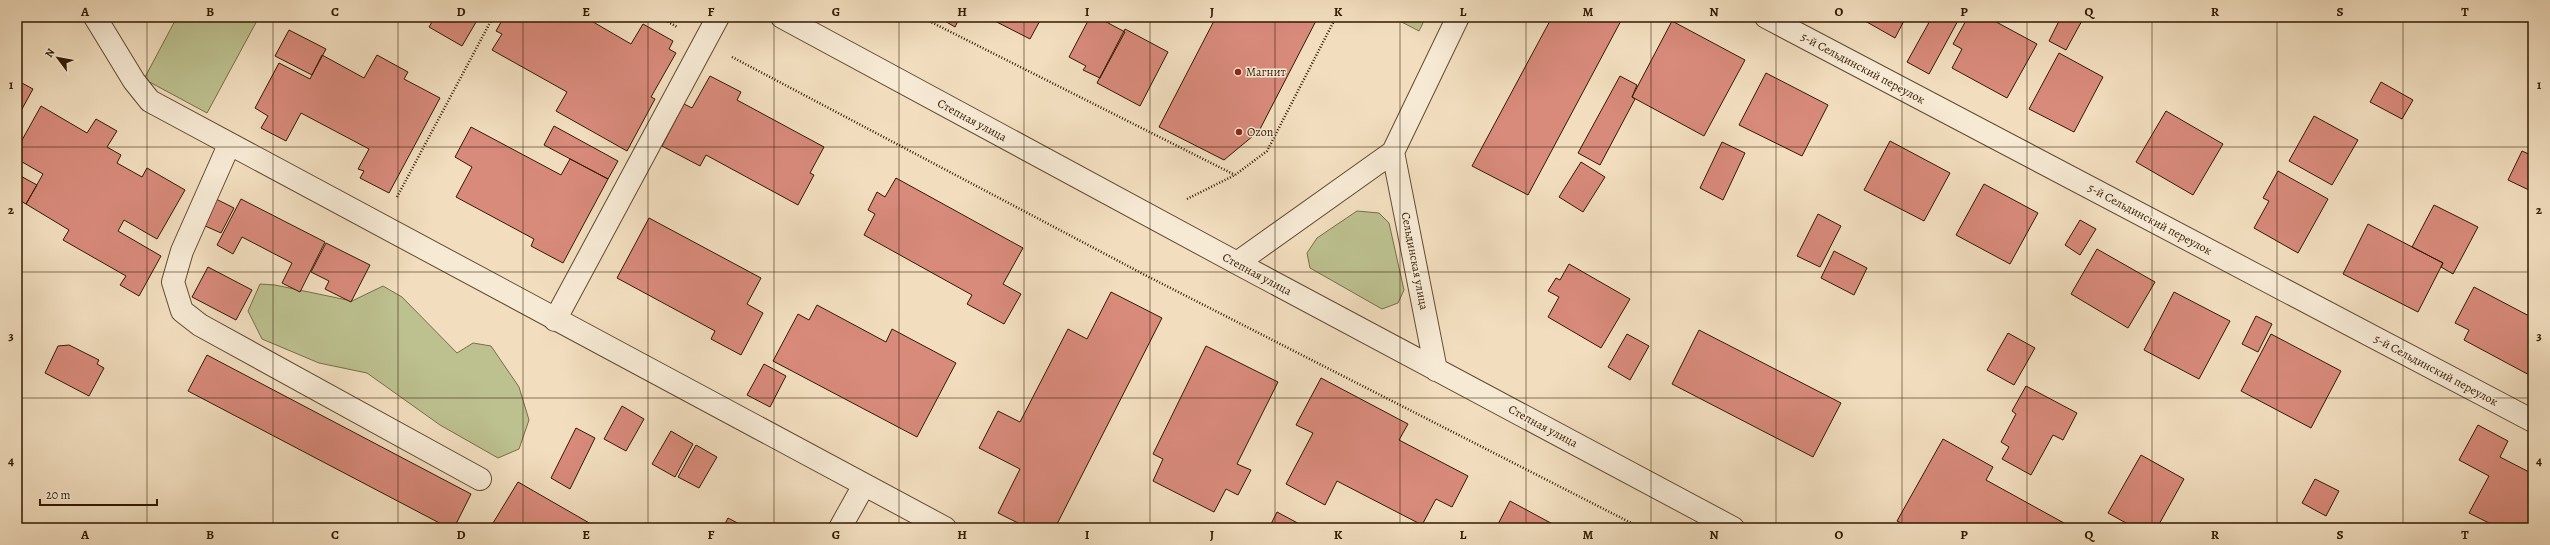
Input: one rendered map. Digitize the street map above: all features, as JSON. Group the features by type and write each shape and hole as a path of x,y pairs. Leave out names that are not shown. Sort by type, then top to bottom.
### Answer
{"street":[{"path":"95,17 134,81 150,101 381,227 945,528"},
{"path":"555,320 718,17"},
{"name":"Степная улица","path":"782,17 1436,370 1733,528"},
{"path":"1237,263 1393,152 1458,17"},
{"name":"5-й Сельдинский переулок","path":"1766,17 2533,421"},
{"path":"229,145 180,257 173,282 182,311 200,325 480,479"},
{"name":"Сельдинская улица","path":"1393,152 1436,370"},
{"path":"840,528 864,485"}],"path":[{"path":"381,227 493,17"},
{"path":"660,17 704,42 1145,275 1641,528"},
{"path":"921,17 1235,175"},
{"path":"1185,200 1235,175 1267,151 1336,17"}],"green space":[{"path":"177,17 259,17 207,113 144,79"},
{"path":"1392,17 1426,17 1419,31"},
{"path":"1357,211 1379,213 1389,223 1404,290 1398,303 1382,309 1310,268 1307,253 1317,238"},
{"path":"260,284 275,285 352,301 383,286 402,297 457,353 473,343 491,346 519,387 529,420 519,449 498,458 440,425 367,373 319,363 262,339 248,311"}],"building":[{"path":"435,17 479,17 462,46 429,27"},
{"path":"504,17 589,17 588,19 631,44 643,24 673,41 669,49 676,53 651,97 655,99 627,151 556,111 567,92 492,50 502,34 496,31"},
{"path":"938,17 960,17 955,27"},
{"path":"987,17 1042,17 1030,39"},
{"path":"1090,17 1097,17 1125,32 1100,78 1083,70 1086,66 1069,57"},
{"name":"Магнит","path":"1216,17 1318,17 1259,131 1224,160 1159,127"},
{"path":"1552,17 1623,17 1528,195 1472,166"},
{"path":"1858,17 1906,17 1895,38"},
{"path":"1932,17 1960,17 1929,74 1907,62"},
{"path":"1968,17 1987,17 2037,44 2007,98 1952,68 1962,49 1953,44"},
{"path":"2061,17 2084,17 2066,50 2049,41"},
{"path":"1672,21 1745,60 1704,136 1632,97"},
{"path":"1125,29 1168,52 1140,106 1097,83"},
{"path":"289,30 326,49 312,75 275,56"},
{"path":"2059,53 2103,77 2074,132 2029,109"},
{"path":"322,55 364,78 377,55 408,72 404,79 440,98 389,193 360,178 364,171 358,169 369,149 301,113 286,141 261,128 268,116 255,108 279,63 310,79"},
{"path":"1766,73 1828,105 1802,156 1739,125"},
{"path":"710,76 741,92 737,100 824,147 810,173 814,175 798,205 706,155 700,166 662,146 684,104 692,108"},
{"path":"1620,76 1637,85 1632,97 1635,99 1600,165 1578,153"},
{"path":"20,82 33,89 17,118 17,87"},
{"path":"2381,82 2413,100 2402,119 2370,102"},
{"path":"41,106 87,133 96,119 117,131 107,147 121,155 117,163 142,177 147,168 185,190 157,239 124,220 118,231 161,256 139,296 120,285 126,276 63,240 69,230 26,204 43,174 17,159 17,149"},
{"path":"2166,111 2223,144 2193,195 2136,162"},
{"path":"2314,116 2358,140 2332,185 2289,161"},
{"path":"554,126 618,161 608,179 544,145"},
{"path":"471,127 561,175 570,159 608,179 563,263 531,246 534,239 456,197 472,167 455,157"},
{"path":"1890,141 1950,173 1924,221 1864,190"},
{"path":"1722,142 1745,153 1723,200 1700,188"},
{"path":"2522,151 2533,156 2531,191 2508,180"},
{"path":"1581,162 1605,177 1583,212 1559,197"},
{"path":"2278,171 2328,199 2298,253 2254,228 2269,201 2263,198"},
{"path":"17,174 37,185 26,204 17,199"},
{"path":"896,178 1023,248 1003,284 1021,294 1004,324 967,304 972,295 864,235 875,214 868,210 877,192 885,197"},
{"path":"1984,184 2038,213 2010,264 1956,235"},
{"path":"216,199 234,208 221,233 203,225"},
{"path":"241,199 325,242 300,292 282,283 292,263 242,237 233,254 217,245"},
{"path":"2434,205 2478,227 2453,274 2441,267 2443,263 2412,247"},
{"path":"1818,214 1841,226 1820,267 1797,256"},
{"path":"649,218 761,278 747,304 763,313 741,355 711,339 715,331 617,278"},
{"path":"2080,220 2096,229 2080,255 2065,245"},
{"path":"2368,224 2443,263 2418,312 2343,274"},
{"path":"326,243 370,265 351,302 325,289 329,281 311,272"},
{"path":"2097,249 2155,282 2128,328 2071,294"},
{"path":"1834,251 1867,268 1854,295 1821,278"},
{"path":"1569,264 1630,299 1601,348 1548,317 1559,297 1548,291 1556,278 1560,280"},
{"path":"208,267 252,290 236,320 192,297"},
{"path":"2474,287 2533,318 2533,377 2464,340 2469,330 2455,323"},
{"path":"1111,292 1162,318 1055,528 1028,528 998,513 1020,469 979,448 998,411 1020,422 1068,329 1087,339"},
{"path":"2174,292 2230,321 2199,379 2144,350"},
{"path":"817,305 886,342 892,329 956,363 917,437 773,361 798,314 809,320"},
{"path":"2256,316 2272,324 2258,352 2242,344"},
{"path":"1699,330 1841,403 1813,457 1672,384"},
{"path":"2008,333 2035,348 2014,385 1987,370"},
{"path":"1627,334 1649,346 1630,380 1608,367"},
{"path":"2271,334 2341,371 2311,428 2241,391"},
{"path":"69,345 99,360 97,364 104,368 89,396 45,373 58,346"},
{"path":"1206,346 1278,382 1237,464 1251,470 1238,495 1226,489 1214,512 1153,481 1163,459 1153,454"},
{"path":"207,355 471,494 454,528 449,528 188,391"},
{"path":"764,364 786,376 770,407 747,395"},
{"path":"1321,378 1408,424 1399,440 1468,476 1452,507 1436,499 1422,525 1337,481 1325,505 1286,484 1313,433 1296,425"},
{"path":"2026,386 2077,413 2063,440 2053,435 2031,475 2002,459 2009,447 2001,442 2016,414 2012,411"},
{"path":"622,406 644,419 626,451 604,439"},
{"path":"2478,425 2508,441 2500,457 2533,474 2533,528 2499,528 2469,513 2489,476 2459,460"},
{"path":"576,428 595,438 570,489 551,478"},
{"path":"671,431 693,444 675,477 652,464"},
{"path":"1943,439 1993,467 1986,480 2073,528 1911,528 1897,521"},
{"path":"696,445 717,457 699,488 678,477"},
{"path":"2141,455 2184,479 2157,528 2135,528 2108,513"},
{"path":"2315,479 2339,491 2326,516 2302,503"},
{"path":"518,482 598,528 490,528"},
{"path":"1510,501 1560,528 1496,528"},
{"path":"1277,512 1307,528 1269,528"},
{"path":"728,518 747,528 723,528"}],"place":[{"name":"Магнит","path":"1238,72"},
{"name":"Ozon","path":"1239,132"}]}
